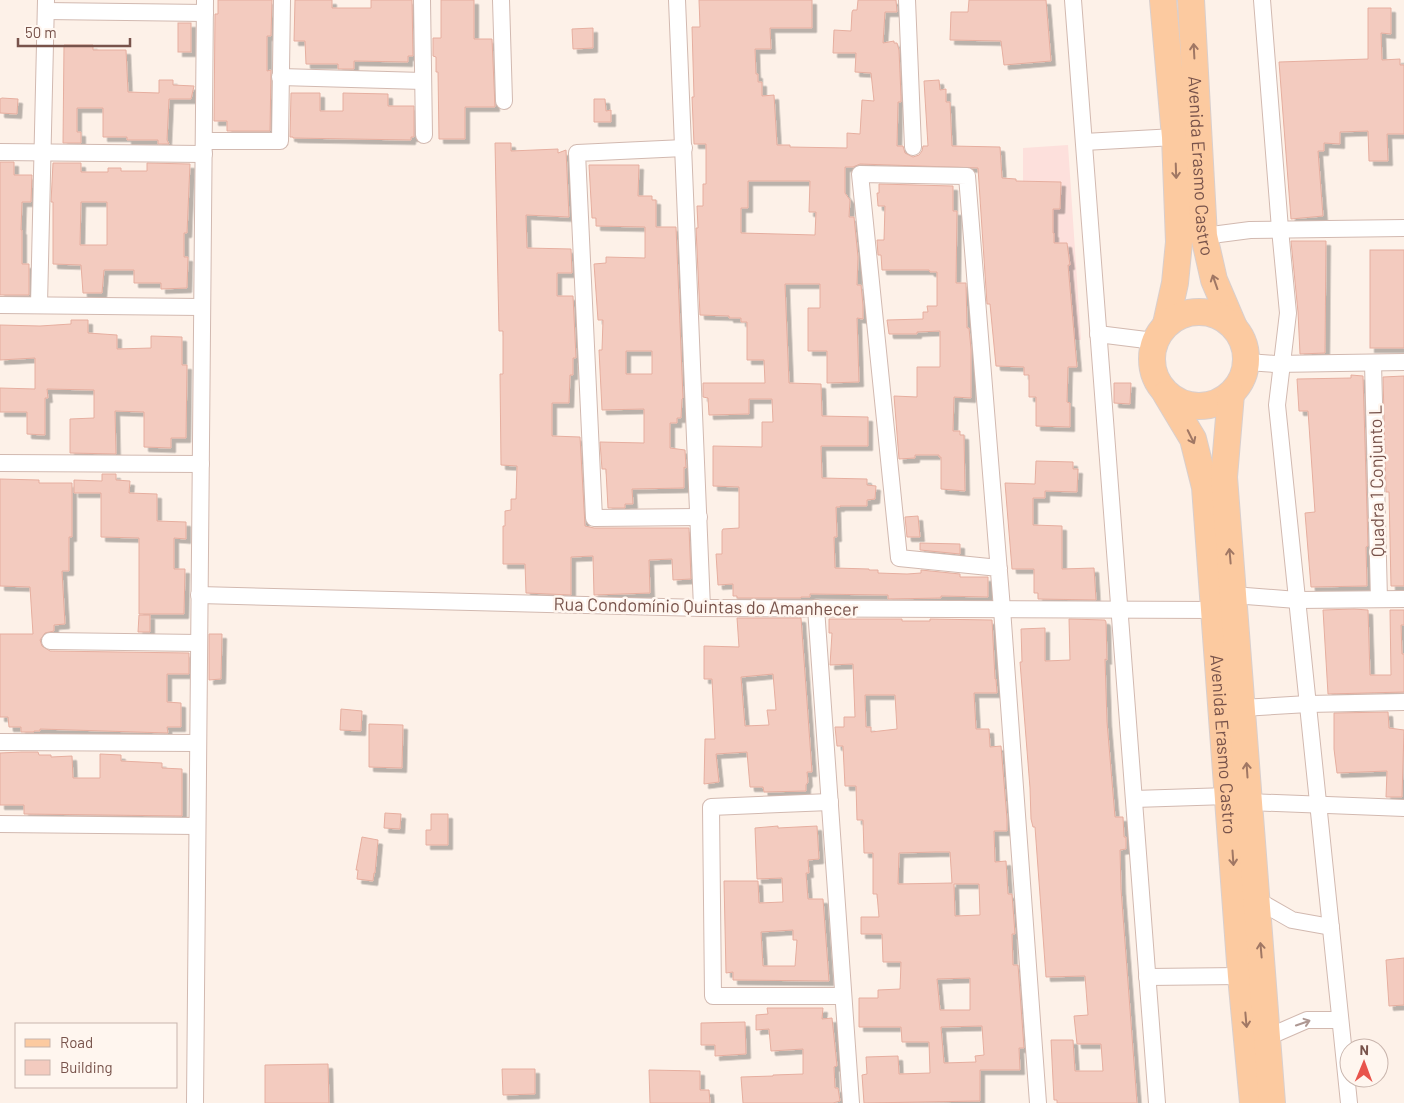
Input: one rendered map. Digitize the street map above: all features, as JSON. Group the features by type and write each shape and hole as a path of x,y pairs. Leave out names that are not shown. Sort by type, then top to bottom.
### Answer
{"main road":[{"name":"Avenida Erasmo Castro","path":"1160,332 1175,283 1179,242 1175,136 1163,0"},
{"name":"Avenida Erasmo Castro","path":"1191,0 1204,236 1214,280 1234,326"},
{"path":"1200,312 1219,316 1234,326 1244,343 1247,362 1239,385 1231,394 1216,404 1199,407 1181,404 1166,394 1157,383 1152,370 1151,355 1160,332 1182,314 1200,312"},
{"name":"Avenida Erasmo Castro","path":"1166,394 1193,440 1205,486 1242,708 1239,799 1241,976 1253,1103"},
{"name":"Avenida Erasmo Castro","path":"1231,394 1224,477 1223,603 1239,799 1257,900 1272,1103"}],"street":[{"path":"0,152 204,147 280,141 282,0"},
{"path":"422,0 424,135"},
{"path":"501,0 504,101"},
{"path":"677,0 702,608"},
{"path":"906,0 913,147"},
{"path":"1073,0 1157,1103"},
{"path":"1262,0 1288,314 1278,405 1349,1103"},
{"path":"39,306 46,6 205,6 195,1103"},
{"path":"280,77 423,81"},
{"path":"1084,142 1175,136"},
{"path":"684,148 577,153 594,518 699,517"},
{"path":"999,568 899,558 860,174 967,176 999,568 1038,1103"},
{"path":"1204,236 1250,230 1404,228"},
{"path":"0,305 202,307"},
{"path":"1098,334 1160,332"},
{"path":"1247,362 1282,364 1404,362"},
{"name":"Quadra 1 Conjunto L","path":"1373,362 1379,600"},
{"path":"0,464 201,464"},
{"name":"Rua Condomínio Quintas do Amanhecer","path":"199,595 702,608 1002,609 1120,609 1297,600 1404,599"},
{"path":"816,608 851,1103"},
{"path":"50,641 199,643"},
{"path":"1242,708 1308,704 1404,702"},
{"path":"0,742 198,743"},
{"path":"1134,799 1239,799 1318,805 1404,808"},
{"path":"830,802 711,807 713,996 843,996"},
{"path":"0,824 198,826"},
{"path":"1257,900 1292,920 1331,926"},
{"path":"1147,977 1241,976"},
{"path":"1268,1037 1308,1020 1340,1020"}],"shaded area":[{"path":"1068,145 1081,340 1001,339 989,180 1023,181 1023,148"}],"building":[{"path":"218,0 272,0 271,36 267,36 267,71 271,70 270,131 227,131 227,121 214,121 215,14 218,14"},
{"path":"295,0 332,0 332,8 371,8 371,0 412,0 413,56 408,56 408,62 354,61 354,69 338,69 338,64 306,64 305,41 294,41"},
{"path":"441,0 474,0 474,39 492,39 495,107 465,107 465,139 439,139 438,72 436,72 436,57 433,56 433,38 441,38"},
{"path":"699,0 812,0 812,28 770,28 771,49 755,49 756,74 758,74 758,82 762,82 762,96 774,95 777,145 847,148 847,133 860,134 862,100 874,101 871,73 855,72 856,53 833,53 834,30 851,31 852,12 857,10 858,0 896,0 897,12 885,12 883,43 894,41 894,43 897,43 899,50 901,102 898,102 897,146 903,146 905,153 913,157 919,155 923,146 928,146 924,81 939,80 940,90 946,89 946,102 950,102 952,146 1000,147 1002,178 1016,179 1016,181 1061,182 1060,209 1053,209 1053,233 1054,243 1067,243 1070,265 1068,265 1077,367 1068,367 1067,402 1070,403 1070,427 1036,426 1036,397 1029,397 1029,375 1024,375 1024,367 996,366 990,304 987,304 978,168 860,164 853,167 845,167 845,193 850,200 849,217 854,217 858,257 857,285 861,285 863,305 863,319 857,318 859,382 827,383 827,351 808,351 808,308 820,308 820,284 785,284 789,383 821,384 822,416 868,417 868,446 821,446 822,478 867,479 867,485 876,486 875,499 867,500 867,506 836,507 837,537 834,537 835,568 869,569 878,570 878,573 907,574 921,573 921,570 960,574 960,577 988,577 988,597 941,596 941,598 888,599 888,595 810,594 810,597 801,598 737,598 737,596 733,596 733,584 718,585 716,554 722,554 722,531 723,529 739,528 739,487 713,486 713,446 762,447 762,422 773,422 772,399 749,399 749,414 709,415 708,398 703,397 703,383 765,383 764,360 747,360 747,322 741,322 741,318 729,318 729,316 700,315 696,228 698,228 697,206 703,206 703,184 706,184 706,144 694,144 692,27 700,27","holes":["748,181 810,181 809,212 816,212 815,235 741,233 741,208 748,208"]},
{"path":"969,0 1046,0 1051,61 1004,65 1001,41 950,40 951,12 968,12"},
{"path":"1368,8 1391,8 1391,34 1381,33 1382,60 1400,59 1400,65 1404,65 1404,134 1387,134 1388,161 1369,161 1368,131 1340,132 1340,144 1324,143 1324,151 1318,151 1323,216 1291,219 1279,62 1368,59"},
{"path":"178,23 191,23 191,52 178,52"},
{"path":"593,28 593,48 573,49 572,29"},
{"path":"64,45 93,45 93,50 126,50 128,92 159,93 159,80 173,80 173,85 194,86 191,99 169,99 167,140 169,144 158,144 158,140 127,140 127,137 103,137 103,108 77,108 77,132 81,132 81,143 63,143"},
{"path":"291,93 320,93 320,111 343,111 343,93 388,94 388,106 414,106 414,137 411,137 411,140 290,137"},
{"path":"0,99 18,99 17,114 0,113"},
{"path":"594,99 605,99 606,111 611,110 611,122 594,122"},
{"path":"495,143 511,143 511,151 558,149 558,153 566,150 569,217 526,215 527,248 571,249 572,273 557,273 557,296 573,296 576,358 573,358 573,375 570,375 569,403 552,403 552,436 580,437 585,526 594,528 689,528 691,579 673,580 672,559 649,560 650,593 594,595 593,556 571,557 571,595 526,593 525,564 503,564 505,511 511,510 511,499 516,499 517,466 501,465 500,374 503,374 503,331 499,331"},
{"path":"0,162 14,162 14,175 32,175 31,202 22,202 21,230 22,264 29,264 29,295 0,295"},
{"path":"53,163 81,163 81,172 108,172 108,168 121,168 121,171 147,171 147,163 190,164 187,233 184,233 184,257 188,257 187,288 161,289 161,283 134,283 134,270 104,270 102,293 83,293 81,265 53,264 53,202 51,202","holes":["81,202 107,202 107,245 80,245"]},
{"path":"589,165 639,165 638,196 652,196 652,200 656,200 656,227 676,227 683,398 681,418 677,418 677,423 670,423 670,448 685,450 684,488 632,489 633,504 625,504 625,508 608,508 606,469 602,469 600,442 644,443 644,409 602,410 599,350 602,350 603,320 598,320 594,264 606,263 606,257 645,258 645,227 596,226 596,218 592,218","holes":["626,351 652,351 652,374 626,374"]},
{"path":"879,184 953,186 953,211 957,211 956,283 966,283 967,328 969,328 971,349 971,398 954,397 953,431 960,431 960,435 964,435 965,491 941,489 941,457 939,455 915,455 915,458 899,459 894,396 917,397 917,367 940,367 940,331 917,332 917,334 889,334 887,320 923,319 923,312 928,312 927,306 937,306 937,272 930,272 929,270 882,270 877,240 884,240 885,206 878,206 877,193 879,193"},
{"path":"1291,241 1326,241 1325,353 1300,354"},
{"path":"1370,250 1404,250 1404,348 1370,348"},
{"path":"71,320 88,320 88,333 117,335 117,349 151,348 151,336 182,337 182,365 187,365 186,438 171,438 171,448 144,447 144,412 115,411 116,454 70,453 70,419 94,418 94,390 47,389 48,398 45,398 45,435 27,434 27,412 0,412 0,388 35,389 35,358 0,360 0,325 40,326 71,324"},
{"path":"1351,375 1363,376 1368,546 1366,547 1367,586 1311,587 1305,513 1315,512 1308,411 1299,411 1297,379 1351,378"},
{"path":"1404,376 1404,586 1391,586 1389,492 1386,492 1383,377"},
{"path":"1114,383 1131,383 1130,404 1114,403"},
{"path":"1036,461 1073,462 1073,469 1078,469 1077,492 1045,491 1045,498 1033,498 1033,525 1062,526 1062,569 1094,568 1096,600 1038,599 1038,593 1034,593 1034,569 1012,569 1005,483 1035,484"},
{"path":"102,474 116,474 116,480 130,481 129,493 157,494 157,521 186,522 186,539 174,538 174,569 185,569 184,614 139,614 139,538 101,537 101,493 74,493 74,480 102,481"},
{"path":"0,479 39,480 39,483 72,483 72,537 69,537 69,571 62,571 65,624 54,625 54,631 45,633 40,640 42,646 50,651 189,653 189,674 167,674 167,702 181,703 181,727 167,727 168,733 40,729 40,731 34,732 21,732 21,727 9,727 8,717 0,717 0,634 33,634 30,587 0,586"},
{"path":"918,516 920,537 907,537 905,517"},
{"path":"920,543 960,544 960,554 920,550"},
{"path":"1323,610 1368,610 1370,675 1391,675 1390,610 1404,610 1404,625 1401,625 1402,654 1404,654 1404,692 1328,694"},
{"path":"139,615 150,615 150,632 138,632"},
{"path":"737,618 801,618 812,772 807,772 808,782 806,791 764,792 763,787 750,787 747,752 716,754 719,782 704,784 705,739 715,739 712,679 704,679 704,646 739,647","holes":["773,674 776,710 767,710 769,725 745,726 741,677"]},
{"path":"829,619 902,619 902,621 930,621 930,619 992,620 997,693 974,693 976,729 989,729 990,747 1001,746 1007,831 994,831 995,862 1006,861 1008,894 1012,894 1015,934 1012,934 1013,965 1018,965 1024,1048 1019,1048 1020,1070 980,1070 980,1101 864,1103 862,1075 867,1074 866,1057 898,1056 899,1074 930,1073 929,1042 902,1042 901,1027 859,1027 859,998 878,998 878,990 900,989 901,962 883,962 882,934 861,934 861,917 879,917 877,894 873,894 873,853 864,853 863,820 857,820 856,786 845,786 843,746 837,746 835,727 844,727 844,717 855,717 853,664 830,665 832,633 829,633","holes":["865,695 895,695 897,729 871,732 871,727 866,727","950,852 952,883 898,884 899,853","954,884 979,884 980,915 955,916","970,978 970,1010 940,1010 937,979","982,1026 984,1055 975,1056 976,1062 944,1063 941,1027"]},
{"path":"1069,619 1105,620 1106,622 1107,722 1115,817 1123,817 1124,837 1126,837 1126,849 1120,850 1121,889 1137,1103 1057,1103 1057,1100 1054,1100 1051,1040 1073,1040 1075,1071 1103,1071 1101,1044 1077,1044 1074,1016 1088,1015 1085,976 1046,977 1035,827 1033,827 1031,819 1020,662 1022,662 1021,629 1045,628 1045,661 1070,660"},
{"path":"209,634 222,634 221,679 209,680"},
{"path":"341,709 362,711 361,731 340,730"},
{"path":"1388,712 1389,728 1404,730 1402,797 1386,797 1387,771 1337,773 1334,749 1334,713"},
{"path":"369,724 403,725 402,768 369,767"},
{"path":"38,752 39,755 51,755 51,757 72,756 73,778 100,778 100,754 121,755 121,761 162,763 162,768 182,769 182,816 24,814 24,805 0,805 0,753"},
{"path":"385,813 401,814 400,829 384,828"},
{"path":"431,814 448,814 448,845 426,845 426,830 431,830"},
{"path":"817,826 819,859 808,860 809,873 806,873 808,899 823,899 829,981 733,980 733,972 726,973 724,881 758,881 759,903 783,902 782,878 757,879 755,828","holes":["793,930 793,940 797,940 795,966 763,966 761,932"]},
{"path":"362,837 378,840 373,881 357,879 358,870 356,870"},
{"path":"1404,958 1404,1005 1389,1006 1386,960"},
{"path":"767,1008 823,1008 822,1019 832,1018 837,1066 834,1067 835,1088 838,1088 840,1101 833,1103 743,1103 741,1077 803,1074 803,1049 771,1051 769,1029 756,1030 756,1015 768,1014"},
{"path":"745,1022 746,1054 715,1056 715,1045 701,1045 701,1023"},
{"path":"328,1064 329,1103 265,1103 265,1065"},
{"path":"502,1069 535,1069 535,1094 503,1095"},
{"path":"649,1070 700,1071 700,1090 709,1090 710,1103 650,1103"}]}
